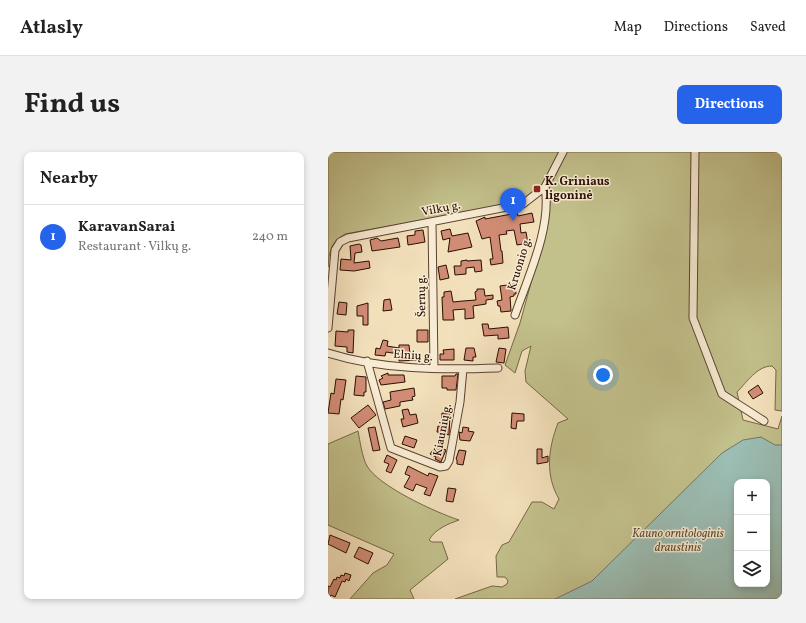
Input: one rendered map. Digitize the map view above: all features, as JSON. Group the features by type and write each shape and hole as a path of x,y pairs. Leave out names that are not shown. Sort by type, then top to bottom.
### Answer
{"street":[{"path":"545,187 563,152"},
{"path":"695,152 693,318 722,394 764,421"},
{"name":"Vilkų g.","path":"328,328 334,257 338,244 348,238 519,205 534,197 545,187"},
{"name":"Kruonio g.","path":"515,315 538,247 547,202 545,187"},
{"name":"Šernų g.","path":"432,222 434,368"},
{"name":"Elnių g.","path":"328,353 390,365 463,369 498,368"},
{"name":"Kiaunių g.","path":"367,361 391,448 440,467 446,466 449,461 460,402 463,369"}],"green space":[{"path":"328,152 782,152 782,411 775,410 776,370 772,366 757,372 737,392 743,420 778,429 782,416 782,599 455,599 492,586 502,587 507,584 508,581 505,577 497,577 496,556 502,545 509,542 532,502 542,502 554,509 559,499 550,471 550,452 558,423 568,419 526,382 525,371 531,346 522,351 515,373 505,365 520,323 543,239 550,191 497,207 345,234 334,244 329,257 328,267"},
{"path":"358,431 364,458 367,466 373,474 409,498 459,520 438,530 429,540 432,542 442,542 448,559 410,590 414,599 350,599 373,573 387,565 394,554 328,525 328,444"}],"water":[{"name":"Kauno ornitologinis draustinis","path":"761,437 775,445 782,445 782,599 555,599 592,581 722,453 743,440"}],"building":[{"path":"517,213 518,216 532,213 534,222 520,224 521,233 526,232 528,243 517,245 514,230 506,231 507,234 499,235 503,263 491,265 490,259 493,259 490,237 482,239 476,221 485,217 485,219"},
{"path":"450,229 452,236 468,233 472,247 448,252 450,238 443,240 441,231"},
{"path":"423,230 425,242 408,245 407,236 415,235 415,231"},
{"path":"377,238 381,241 398,238 400,247 372,251 370,240"},
{"path":"361,245 362,252 355,253 354,263 369,261 370,268 354,271 340,270 341,259 351,260 350,246"},
{"path":"481,260 482,271 475,272 474,267 466,268 466,274 455,275 454,266 461,266 461,261"},
{"path":"446,265 449,278 440,280 438,267"},
{"path":"515,284 516,294 510,297 511,311 501,312 497,301 502,300 500,286"},
{"path":"477,289 484,289 485,296 493,295 493,299 486,300 486,304 473,306 474,318 465,319 465,309 453,310 454,320 443,320 442,297 444,297 444,292 451,291 453,302 476,300 475,292"},
{"path":"390,299 392,310 383,311 384,300"},
{"path":"339,302 347,303 346,315 337,314"},
{"path":"368,303 368,325 363,325 363,316 357,316 357,306"},
{"path":"482,324 488,324 489,329 508,327 509,338 498,339 498,335 484,336"},
{"path":"348,330 354,330 353,353 347,352 347,347 335,346 336,331 348,332"},
{"path":"417,330 428,330 428,342 417,342"},
{"path":"383,340 388,341 387,346 399,348 399,345 409,345 410,354 419,354 419,360 399,361 399,354 386,352 385,356 375,355 376,348 380,349"},
{"path":"466,348 474,348 476,357 473,357 473,361 464,360"},
{"path":"499,348 506,349 504,363 496,362"},
{"path":"454,349 454,360 440,360 440,354 444,354 443,350"},
{"path":"388,373 388,375 404,375 405,382 381,385 379,380 383,378 381,376"},
{"path":"458,374 456,390 447,390 447,388 442,388 442,376 455,376"},
{"path":"356,376 366,377 366,392 364,392 364,396 354,395"},
{"path":"336,379 346,380 339,414 328,413 331,393 334,394"},
{"path":"758,385 763,393 753,399 748,392"},
{"path":"414,388 415,396 412,397 413,400 400,402 400,406 385,409 383,402 391,400 390,392"},
{"path":"368,405 376,415 359,428 351,418"},
{"path":"408,409 410,415 416,414 418,423 403,427 401,419 404,419 402,410"},
{"path":"442,413 450,414 449,435 437,432 438,426 441,427"},
{"path":"512,413 524,414 524,421 517,421 516,429 511,428"},
{"path":"375,427 380,450 373,451 368,428"},
{"path":"463,427 469,428 468,431 474,432 470,441 460,440 459,432 462,433"},
{"path":"405,436 417,440 414,448 402,444"},
{"path":"436,446 446,450 441,462 430,454"},
{"path":"537,449 542,449 542,458 548,456 548,462 537,464"},
{"path":"459,450 466,451 463,465 457,464 456,459"},
{"path":"387,455 397,460 391,473 386,471 389,464 384,462"},
{"path":"408,466 428,476 429,473 438,476 430,496 424,494 427,488 416,484 413,491 404,487 410,476 405,474"},
{"path":"448,488 456,489 453,502 446,501"},
{"path":"330,535 350,543 346,553 328,544"},
{"path":"359,547 373,553 368,564 354,557"},
{"path":"345,573 351,575 349,581 346,579 345,582 342,581 335,597 331,595 328,599 328,586 330,587 334,579 336,580 337,577 340,578 341,575 344,576"}],"place":[{"name":"K. Griniaus ligoninė","path":"537,189"},
{"name":"KaravanSarai","path":"513,221"}]}
